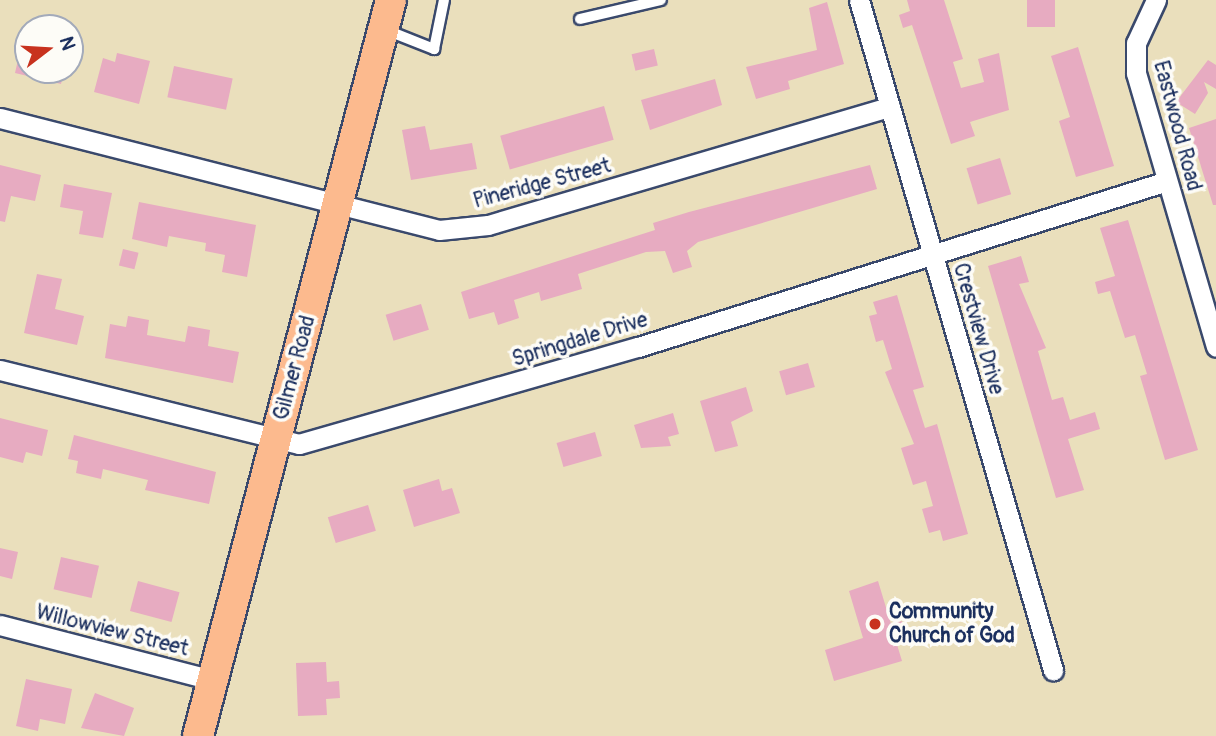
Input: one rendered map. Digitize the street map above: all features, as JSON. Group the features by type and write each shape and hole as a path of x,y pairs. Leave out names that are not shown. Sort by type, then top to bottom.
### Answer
{"main road":[{"name":"Gilmer Road","path":"198,736 391,0"}],"street":[{"name":"Crestview Drive","path":"859,0 1053,670"},
{"name":"Eastwood Road","path":"1156,0 1140,29 1135,65 1216,347"},
{"name":"Pineridge Street","path":"0,118 337,204 418,229 479,227 890,107"},
{"name":"Springdale Drive","path":"0,370 275,443 299,444 355,431 1167,181"},
{"name":"Willowview Street","path":"0,625 213,680"}],"lane":[{"path":"383,29 433,49 444,0"},
{"path":"580,19 656,1"}],"building":[{"path":"907,0 944,0 963,59 953,62 961,88 984,82 978,59 999,53 1009,110 970,122 975,136 951,144 912,25 903,28 899,15 910,11"},
{"path":"1027,0 1055,0 1055,27 1027,27"},
{"path":"827,2 844,64 788,81 790,89 756,99 746,67 817,50 809,8"},
{"path":"1078,47 1114,166 1076,177 1059,121 1070,117 1051,56"},
{"path":"654,49 658,66 635,71 632,54"},
{"path":"117,53 150,61 139,104 94,92 103,58 115,62"},
{"path":"1208,60 1216,65 1216,89 1204,82 1208,93 1195,114 1176,102"},
{"path":"174,66 233,78 226,110 167,97"},
{"path":"715,79 722,105 650,130 641,100"},
{"path":"604,106 614,140 510,169 500,136"},
{"path":"1216,119 1216,205 1213,205 1189,128"},
{"path":"425,126 430,150 472,143 477,169 411,180 402,130"},
{"path":"1000,158 1011,194 978,205 967,168"},
{"path":"0,165 41,175 35,201 11,196 5,222 0,221"},
{"path":"870,165 877,189 698,242 687,251 692,267 673,273 665,251 646,252 578,274 582,289 541,301 539,292 514,300 519,318 498,325 494,312 469,319 461,292 655,230 653,223"},
{"path":"64,184 112,193 103,238 79,234 83,211 60,207"},
{"path":"139,202 256,225 247,277 222,272 225,255 205,251 206,243 169,236 167,247 132,239"},
{"path":"1128,220 1198,450 1165,460 1140,376 1147,374 1135,335 1125,338 1110,291 1098,294 1095,282 1115,276 1100,228"},
{"path":"123,249 139,253 134,269 119,265"},
{"path":"1021,256 1029,282 1019,284 1046,348 1038,351 1052,400 1063,397 1070,420 1095,412 1100,429 1068,439 1084,490 1056,498 988,266"},
{"path":"37,274 62,279 55,309 84,316 77,345 24,333"},
{"path":"897,295 924,387 913,390 925,428 937,424 968,534 943,541 940,530 929,533 922,509 933,506 926,481 913,485 901,448 914,444 885,372 892,369 883,340 876,342 869,316 877,314 873,302"},
{"path":"421,304 429,330 394,341 386,315"},
{"path":"128,316 149,320 147,335 185,342 188,326 210,330 208,346 239,352 233,383 105,358 110,324 126,327"},
{"path":"808,363 815,387 786,395 779,371"},
{"path":"746,387 753,411 731,422 738,446 715,452 700,401"},
{"path":"673,413 679,434 668,437 671,446 641,448 634,425"},
{"path":"0,418 48,430 42,456 26,452 23,463 0,457"},
{"path":"595,432 602,456 563,467 557,443"},
{"path":"74,435 216,472 209,504 145,490 148,480 103,469 101,479 76,473 78,461 68,459"},
{"path":"439,479 442,491 452,488 460,513 414,527 403,490"},
{"path":"368,505 376,531 336,543 328,517"},
{"path":"0,548 18,552 12,579 0,576"},
{"path":"61,557 99,566 92,598 54,589"},
{"path":"138,581 180,592 172,622 130,611"},
{"path":"878,581 891,624 902,621 906,635 895,638 902,661 834,681 825,650 863,638 849,591"},
{"path":"326,662 327,682 339,681 340,698 326,699 327,715 298,716 296,663"},
{"path":"26,679 72,689 65,724 40,719 38,731 16,726"},
{"path":"95,693 134,708 124,736 81,728"}],"place":[{"name":"Community Church of God","path":"875,624"}]}
